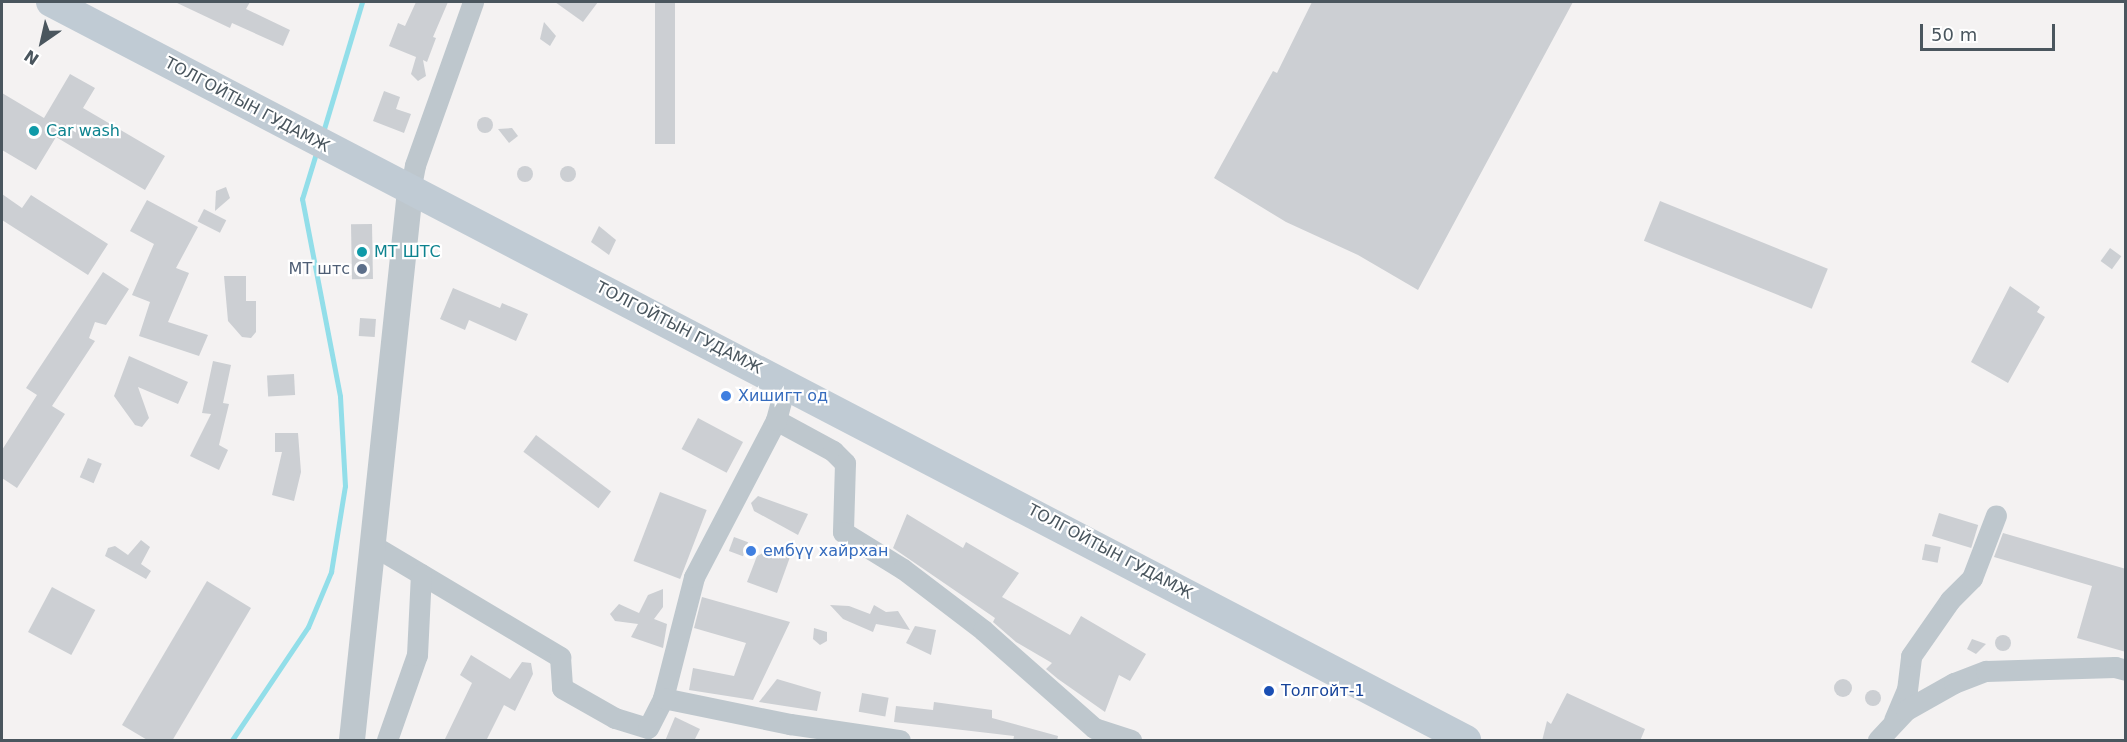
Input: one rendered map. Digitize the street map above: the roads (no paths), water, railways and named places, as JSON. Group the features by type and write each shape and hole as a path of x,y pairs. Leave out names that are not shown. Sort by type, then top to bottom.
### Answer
{"main road":[{"name":"ТОЛГОЙТЫН ГУДАМЖ","path":"51,2 410,191 786,383 1466,741"}],"street":[{"path":"352,741 410,191 415,165 473,2"},
{"path":"374,546 560,657 562,688 615,718 648,728 663,698 694,577 776,420 786,383"},
{"path":"776,420 833,451 845,462 843,532 903,569 983,630 1094,728 1131,741"},
{"path":"1885,733 1907,690 1911,656 1950,600 1972,578 1996,515"},
{"path":"387,741 417,655 421,574"},
{"path":"1885,733 1906,710 1953,683 1986,671 2115,667 2126,670"},
{"path":"663,698 790,724 900,741"}],"waterway":[{"path":"323,132 362,2"},
{"path":"232,740 308,627 331,572 345,486 340,396 302,199 317,150"}],"place":[{"name":"Car wash","path":"34,131"},
{"name":"MТ ШТС","path":"362,252"},
{"name":"МТ штс","path":"362,269"},
{"name":"Хишигт од","path":"726,396"},
{"name":"ембүү хайрхан","path":"751,551"},
{"name":"Толгойт-1","path":"1269,691"}]}
